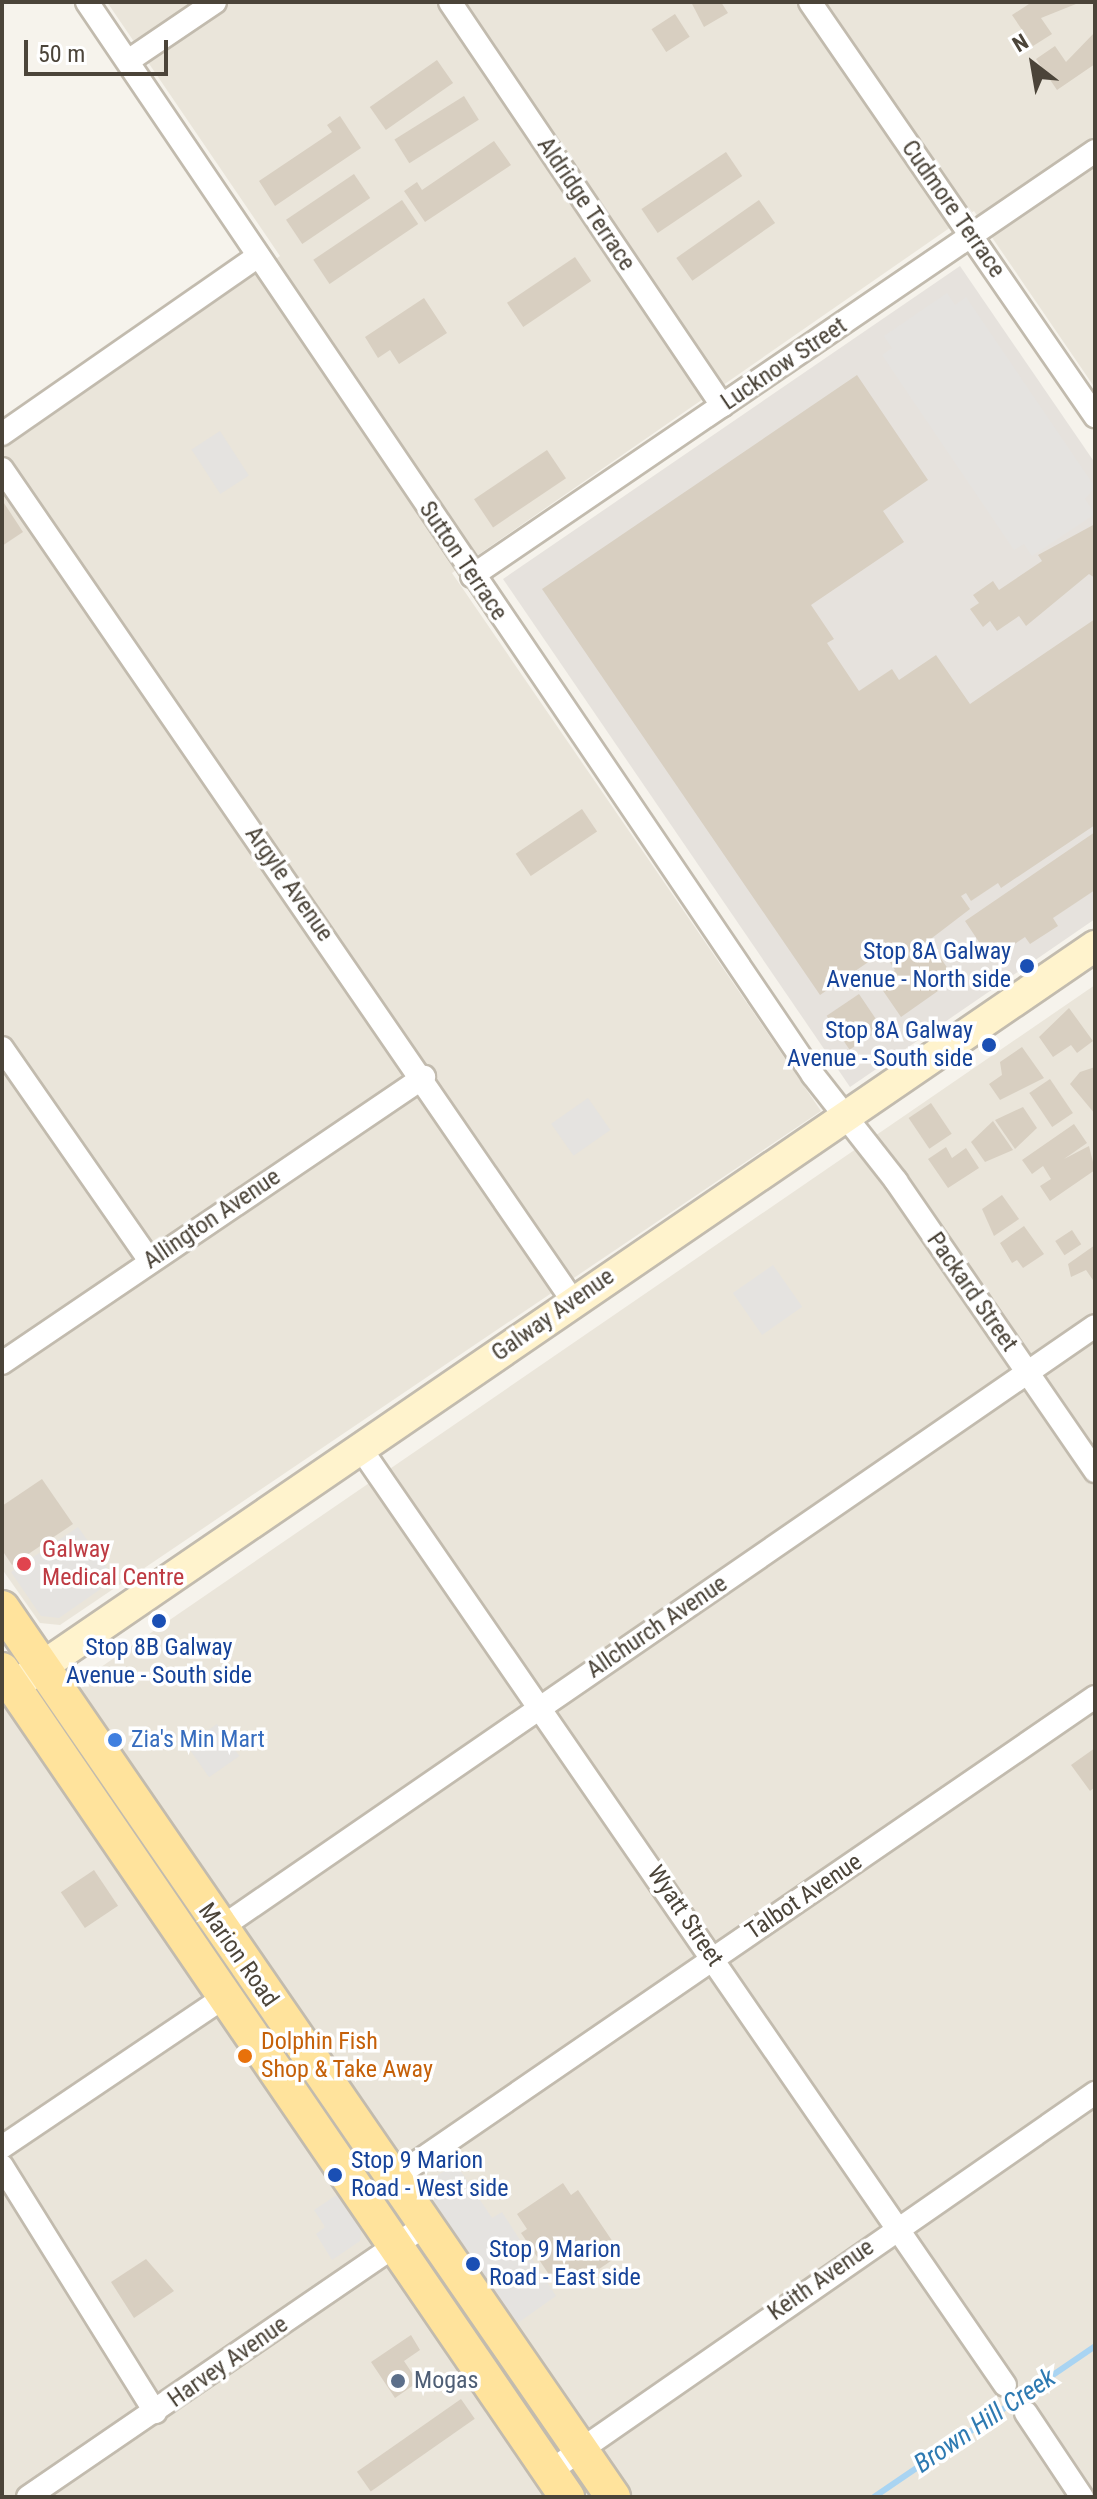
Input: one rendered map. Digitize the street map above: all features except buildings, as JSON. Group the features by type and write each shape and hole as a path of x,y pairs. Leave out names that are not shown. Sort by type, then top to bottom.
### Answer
{"main road":[{"name":"Marion Road","path":"2,1608 219,1929 613,2497"},
{"name":"Marion Road","path":"8,1678 558,2484"}],"street":[{"name":"Sutton Terrace","path":"87,2 472,576 846,1115"},
{"path":"128,61 215,2"},
{"name":"Aldridge Terrace","path":"450,2 722,406"},
{"name":"Cudmore Terrace","path":"810,2 1095,416"},
{"name":"Lucknow Street","path":"472,576 1095,151"},
{"path":"2,434 258,256"},
{"name":"Argyle Avenue","path":"2,469 424,1077 573,1301"},
{"name":"Galway Avenue","path":"8,1678 42,1667 1095,946"},
{"path":"2,1048 150,1261"},
{"name":"Allington Avenue","path":"2,1363 424,1077"},
{"name":"Packard Street","path":"846,1115 1095,1471"},
{"name":"Allchurch Avenue","path":"219,1929 1095,1326"},
{"name":"Wyatt Street","path":"361,1449 543,1705 1005,2385"},
{"name":"Talbot Avenue","path":"394,2178 1095,1697"},
{"path":"2,2147 226,1996"},
{"name":"Keith Avenue","path":"558,2484 581,2450 896,2227 1095,2093"},
{"path":"2,2166 155,2412"},
{"name":"Harvey Avenue","path":"44,2493 426,2224"},
{"path":"1026,2413 1082,2497"}],"shaded area":[{"path":"107,2 1095,2 1095,388 974,211 452,573 821,1111 60,1625 40,1623 2,1569 2,447 280,256"},
{"path":"960,266 1095,463 1095,919 850,1087 503,579"},
{"path":"947,293 955,305 966,297 1095,487 1085,499 1095,514 1032,556 1024,544 1014,550 882,355 892,348 884,336"},
{"path":"220,431 249,475 220,494 191,450"},
{"path":"1095,985 1095,2497 633,2497 80,1691 85,1678"},
{"path":"588,1098 610,1130 574,1156 551,1124"},
{"path":"773,1265 802,1307 762,1335 733,1293"},
{"path":"78,1527 115,1579 59,1618 41,1616 11,1572"},
{"path":"2,1703 197,1986 548,2497 2,2497"},
{"path":"217,1724 239,1756 209,1777 187,1745"},
{"path":"456,2164 492,2218 502,2212 556,2296 515,2325 427,2196 430,2180"},
{"path":"341,2192 362,2224 360,2241 332,2260 316,2234 325,2227 314,2210"}],"waterway":[{"name":"Brown Hill Creek","path":"874,2497 1095,2346"}],"place":[{"name":"Stop 8A Galway Avenue - North side","path":"1027,966"},
{"name":"Stop 8A Galway Avenue - South side","path":"989,1045"},
{"name":"Galway Medical Centre","path":"24,1564"},
{"name":"Stop 8B Galway Avenue - South side","path":"159,1621"},
{"name":"Zia's Min Mart","path":"115,1740"},
{"name":"Dolphin Fish Shop & Take Away","path":"245,2056"},
{"name":"Stop 9 Marion Road - West side","path":"335,2175"},
{"name":"Stop 9 Marion Road - East side","path":"473,2264"},
{"name":"Mogas","path":"398,2381"}]}
